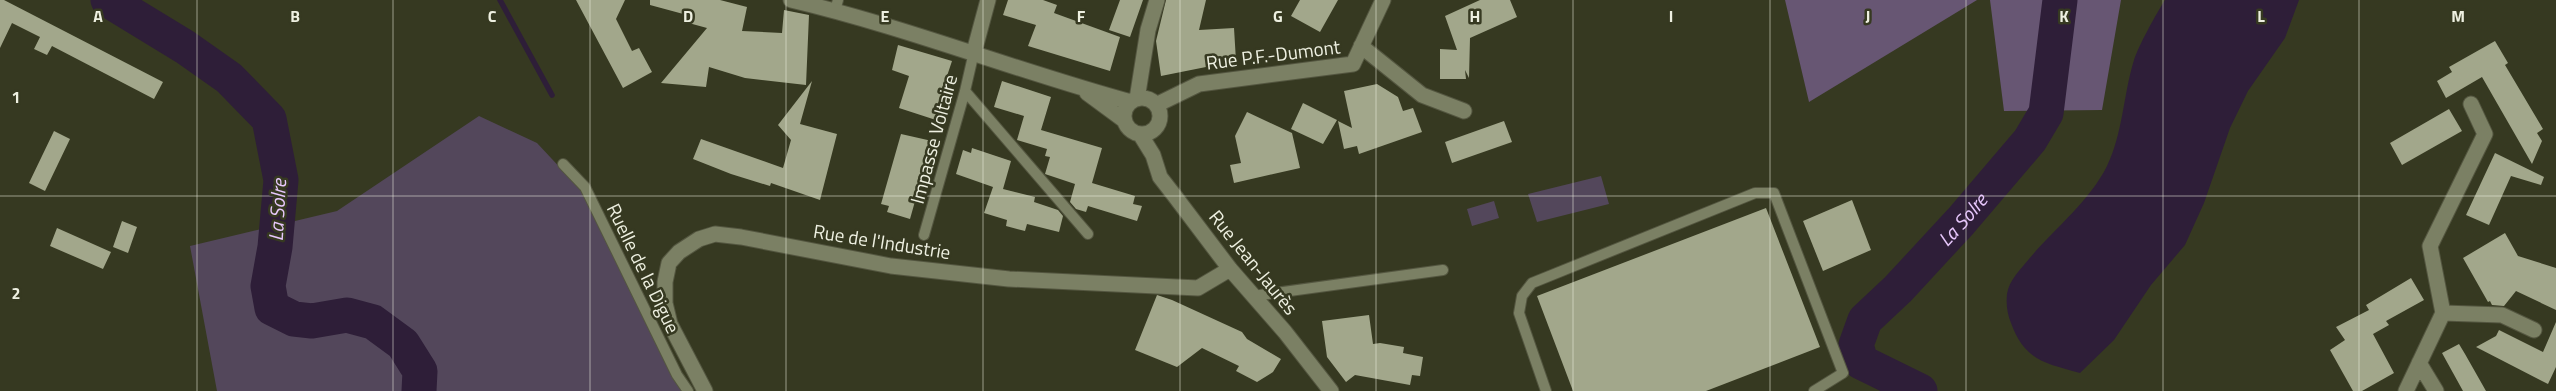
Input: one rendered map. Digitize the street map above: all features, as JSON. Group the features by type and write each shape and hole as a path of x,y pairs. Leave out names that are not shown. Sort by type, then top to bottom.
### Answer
{"street":[{"path":"791,0 836,5 1147,112"},
{"path":"974,52 988,0"},
{"path":"1147,112 1140,74 1148,30 1157,0"},
{"path":"1383,0 1361,46 1422,95 1464,111"},
{"name":"Rue P.F.-Dumont","path":"1147,112 1199,84 1353,64 1361,46"},
{"path":"1079,88 1125,121 1128,126 1147,112"},
{"path":"2406,391 2443,313 2430,246 2485,134 2471,104"},
{"name":"Rue Jean-Jaurès","path":"1147,112 1152,155 1160,177 1230,269 1331,391"},
{"name":"Rue de l'Industrie","path":"705,391 670,324 665,303 665,282 670,263 679,252 699,239 715,234 891,266 1009,279 1198,288 1230,269"},
{"path":"2443,313 2502,315 2534,330"},
{"path":"2419,363 2436,391"}],"lane":[{"name":"Impasse Voltaire","path":"924,234 966,91 974,52"},
{"path":"966,91 1088,234"},
{"name":"Ruelle de la Digue","path":"563,164 585,187 677,375 688,391"},
{"path":"1546,391 1519,313 1522,296 1532,283 1754,193 1774,193 1843,373 1814,391"},
{"path":"1253,296 1443,270"}],"shaded area":[{"path":"1785,0 1977,0 1809,102"},
{"path":"1990,0 2121,0 2102,110 2004,111"},
{"path":"2165,0 2299,0 2285,38 2248,91 2230,128 2204,203 2185,245 2151,285 2114,340 2080,373 2046,363 2030,353 2023,345 2017,336 2007,308 2008,289 2016,275 2091,192 2100,179 2112,153 2120,127 2134,60"},
{"path":"479,116 537,143 580,189 686,391 217,391 190,246 337,211"},
{"path":"1601,176 1609,204 1537,222 1528,194"},
{"path":"1494,201 1499,218 1472,226 1467,209"}],"building":[{"path":"0,0 4,0 163,82 154,99 52,46 47,55 34,49 40,37 12,23 0,48"},
{"path":"576,0 625,0 616,19 632,51 639,48 652,72 623,88"},
{"path":"650,0 720,0 747,7 742,31 782,33 784,10 809,15 806,85 745,78 709,67 706,87 661,83 707,28 685,22 687,15 650,5"},
{"path":"1008,0 1043,0 1057,5 1054,13 1120,37 1110,71 1028,46 1036,25 1003,15"},
{"path":"1120,0 1143,0 1130,37 1109,30"},
{"path":"1166,0 1206,0 1199,30 1234,28 1236,61 1161,76 1156,41"},
{"path":"1300,0 1338,0 1320,32 1291,16"},
{"path":"1480,0 1510,0 1517,17 1470,38 1469,78 1465,70 1466,79 1440,79 1440,49 1457,50 1445,16"},
{"path":"2495,41 2508,63 2505,65 2543,129 2537,133 2542,141 2532,164 2482,77 2446,98 2437,81 2452,72 2449,67"},
{"path":"898,45 952,61 941,94 946,96 939,121 899,108 909,76 892,70"},
{"path":"812,81 800,124 837,134 820,200 771,183 770,186 731,174 693,159 701,139 783,168 791,140 778,125"},
{"path":"1002,81 1051,97 1041,130 1102,148 1092,183 1135,196 1133,204 1142,206 1137,221 1088,206 1086,212 1076,209 1070,202 1075,184 1045,174 1050,157 1045,156 1047,149 1017,140 1024,116 994,107"},
{"path":"1377,84 1398,97 1403,111 1413,108 1422,132 1359,154 1357,146 1344,149 1338,121 1352,128 1344,91"},
{"path":"1303,103 1337,120 1323,144 1291,129"},
{"path":"2449,109 2462,131 2402,165 2390,143"},
{"path":"1247,112 1292,133 1300,168 1234,183 1230,165 1241,163 1235,136"},
{"path":"1504,121 1512,142 1452,163 1445,142"},
{"path":"54,131 70,139 45,191 29,183"},
{"path":"901,134 932,141 910,219 887,212 889,206 881,204"},
{"path":"972,148 1011,161 1003,189 1035,197 1034,202 1058,210 1063,216 1059,232 1027,224 1025,231 1006,226 1007,220 984,213 993,187 956,174 963,150 971,153"},
{"path":"2495,153 2544,177 2541,185 2511,176 2489,225 2466,215"},
{"path":"1852,200 1871,250 1823,271 1803,221"},
{"path":"1766,208 1820,347 1706,391 1573,391 1537,296"},
{"path":"122,221 137,227 128,253 113,247"},
{"path":"57,228 111,252 103,269 50,246"},
{"path":"2505,233 2518,256 2556,268 2556,310 2516,291 2504,306 2492,305 2490,301 2488,302 2463,258"},
{"path":"2411,278 2424,300 2386,321 2389,325 2373,334 2394,373 2362,391 2353,391 2330,350 2345,340 2336,327 2369,310 2366,305"},
{"path":"1157,295 1242,332 1247,339 1281,359 1273,372 1257,382 1236,371 1239,366 1202,348 1177,367 1135,350"},
{"path":"1369,315 1373,344 1380,343 1404,347 1403,353 1423,357 1420,376 1412,375 1410,385 1355,375 1346,382 1327,357 1322,321"},
{"path":"2556,322 2556,367 2548,384 2476,347 2496,336 2499,330 2543,352"},
{"path":"2459,344 2486,391 2463,391 2442,353"}],"waterway":[{"name":"La Solre","path":"108,0 185,47 229,78 269,119 281,180 275,247 268,286 272,308 294,319 312,321 347,315 373,322 403,344 420,371 419,391"},
{"path":"500,0 552,95"},
{"name":"La Solre","path":"1920,391 1861,362 1856,345 1865,320 1898,289 1961,221 2030,140 2046,113 2060,0"}]}
